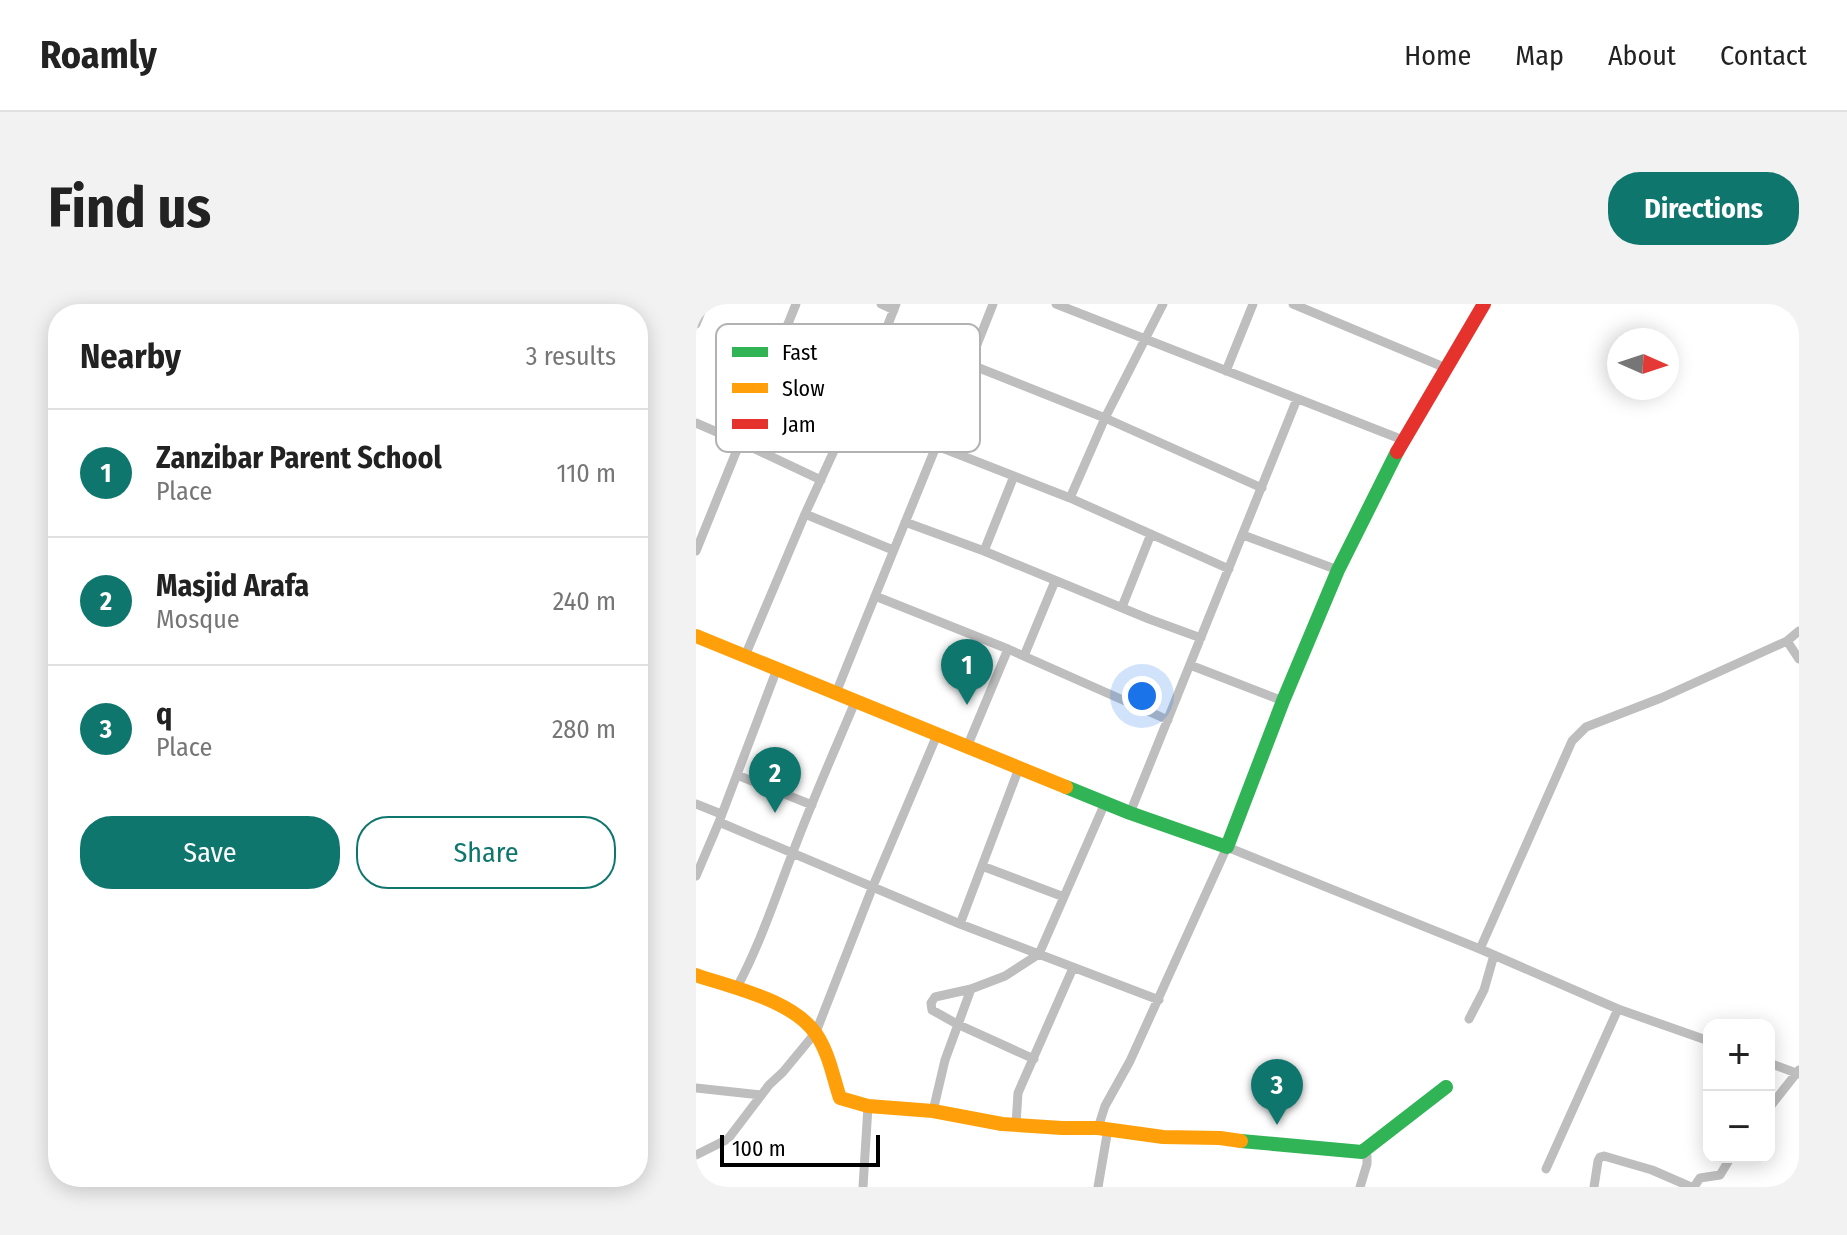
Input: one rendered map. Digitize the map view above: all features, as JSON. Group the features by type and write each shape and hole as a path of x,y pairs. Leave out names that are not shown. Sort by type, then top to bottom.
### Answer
{"street":[{"path":"696,321 704,304"},
{"path":"788,324 796,304"},
{"path":"881,304 895,307"},
{"path":"980,336 993,304"},
{"path":"1056,304 1403,440"},
{"path":"1070,498 1105,418 1163,304"},
{"path":"1226,371 1253,304"},
{"path":"1293,304 1446,368"},
{"path":"1098,1187 1105,1106 1159,1000 1227,847 1338,570 1403,440 1484,304"},
{"path":"980,368 1105,418 1262,488"},
{"path":"1130,813 1297,399"},
{"path":"696,423 716,432"},
{"path":"696,551 736,452"},
{"path":"761,452 821,480"},
{"path":"745,656 834,452"},
{"path":"836,693 934,452"},
{"path":"952,452 1070,498 1229,569"},
{"path":"984,551 1014,476"},
{"path":"805,514 893,550"},
{"path":"905,522 1201,638"},
{"path":"1122,607 1151,534"},
{"path":"1243,535 1338,570"},
{"path":"1024,656 1055,581"},
{"path":"875,596 1008,649 1168,720"},
{"path":"1480,949 1572,741 1586,727 1661,698 1787,641 1799,631"},
{"path":"697,639 1130,813 1227,847 1480,949 1618,1009 1703,1039"},
{"path":"1787,641 1799,659"},
{"path":"967,747 1008,649"},
{"path":"1190,665 1283,701"},
{"path":"696,876 777,669"},
{"path":"736,989 750,964 855,702"},
{"path":"696,1155 728,1139 761,1095 816,1032 937,735"},
{"path":"960,924 1019,768"},
{"path":"737,775 812,805"},
{"path":"1034,1059 957,1024 932,1010 931,1003 935,997 971,989 1005,976 1039,954 1105,803"},
{"path":"696,804 793,852 960,924 1159,1000"},
{"path":"982,866 1064,897"},
{"path":"1469,1019 1484,990 1494,955"},
{"path":"1016,1124 1018,1093 1073,968"},
{"path":"696,975 792,1011 816,1032 840,1098 868,1106 933,1111 1002,1124 1103,1128 1163,1137 1220,1138 1362,1152 1367,1156 1367,1164 1360,1187"},
{"path":"933,1111 945,1060 971,989"},
{"path":"1546,1169 1618,1009"},
{"path":"1775,1065 1798,1072 1775,1101"},
{"path":"1362,1152 1446,1087"},
{"path":"696,1088 761,1095"},
{"path":"863,1187 868,1106"},
{"path":"1594,1187 1598,1161 1604,1156 1652,1170 1692,1187 1700,1178 1720,1175 1727,1163"}],"traffic: fast":[{"path":"1066,787 1227,847 1338,570 1397,452"},
{"path":"1241,1141 1362,1152 1446,1087"}],"traffic: slow":[{"path":"696,636 1066,787"},
{"path":"696,975 778,1004 806,1022 824,1049 840,1098 868,1106 933,1111 1002,1124 1098,1128 1163,1137 1241,1141"}],"traffic: jam":[{"path":"1397,452 1484,304"}],"place":[{"name":"Zanzibar Parent School","path":"967,705"},
{"name":"Masjid Arafa","path":"775,813"},
{"name":"q","path":"1277,1125"}]}
